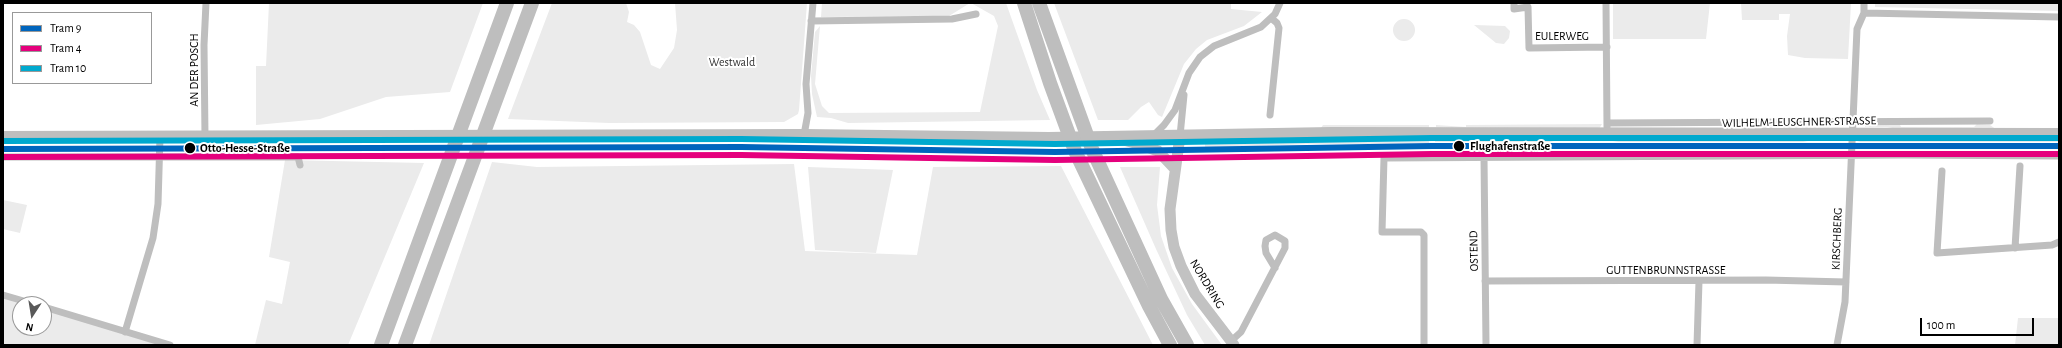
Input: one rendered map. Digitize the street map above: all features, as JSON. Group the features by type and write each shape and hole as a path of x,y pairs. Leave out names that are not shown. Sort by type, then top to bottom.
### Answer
{"highway":[{"path":"381,345 507,3"},
{"path":"405,345 532,3"},
{"path":"1024,3 1050,83 1075,151 1149,306 1170,345"},
{"path":"1039,3 1092,148 1161,299 1187,345"},
{"path":"377,345 391,318"}],"main road":[{"name":"WILHELM-LEUSCHNER-STRASSE","path":"3,137 804,135 1049,138 1607,129 1853,127 2059,134"},
{"name":"NORDRING","path":"1180,136 1170,220 1177,257 1195,294 1232,343"},
{"path":"1112,137 1142,144 1158,151 1175,169"}],"street":[{"name":"AN DER POSCH","path":"205,137 204,45 206,3"},
{"path":"804,135 808,113 806,84 813,3"},
{"path":"1152,136 1171,116 1196,62 1209,49 1255,30 1271,18 1280,3"},
{"name":"EULERWEG","path":"1514,3 1514,9 1528,7 1529,48 1607,47"},
{"path":"1606,3 1607,129"},
{"path":"1864,3 1864,12 2059,17"},
{"name":"KIRSCHBERG","path":"1837,345 1844,312 1846,282 1857,29 1864,12"},
{"path":"811,21 940,20 961,18 976,14"},
{"path":"1270,115 1279,28 1277,23 1271,18"},
{"path":"1180,136 1185,87"},
{"name":"WILHELM-LEUSCHNER-STRASSE","path":"1853,127 1990,121"},
{"path":"125,332 153,238 158,204 161,157 160,137"},
{"path":"1424,345 1424,235 1422,232 1382,232 1384,158 2059,156"},
{"path":"3,157 298,157 300,165"},
{"name":"OSTEND","path":"1484,157 1486,345"},
{"path":"2015,248 2020,166"},
{"path":"1942,171 1937,253 2052,245 2059,242"},
{"path":"1232,343 1241,332 1275,268"},
{"name":"GUTTENBRUNNSTRASSE","path":"1485,281 1846,282"},
{"path":"1697,345 1699,281"},
{"path":"52,309 170,345"}],"green space":[{"path":"269,3 483,3 450,92 386,97 320,119 256,125 256,66 266,66"},
{"name":"Westwald","path":"552,3 626,3 629,12 627,22 634,25 640,32 651,65 660,69 674,48 677,30 675,3 807,3 798,114 784,122 609,123 508,119"},
{"path":"822,3 970,3 949,16 821,17"},
{"path":"971,3 1006,3 1037,90 1050,120 848,123 831,118 817,117 812,94 811,76 815,32 820,26 815,84 822,106 829,113 980,112 998,26 994,16"},
{"path":"1054,3 1231,3 1231,9 1262,12 1244,26 1207,40 1196,49 1184,64 1162,117 1158,115 1149,102 1141,107 1128,120 1098,120"},
{"path":"1613,3 1710,3 1706,39 1613,39"},
{"path":"1741,3 1851,3 1848,59 1805,58 1788,55 1787,36 1790,14 1779,14 1779,20 1742,20"},
{"path":"1875,3 2059,3 2059,11 1875,7"},
{"path":"1400,19 1408,19 1415,26 1415,34 1408,41 1400,41 1393,34 1393,26"},
{"path":"1474,25 1505,26 1510,31 1509,38 1504,44 1496,43"},
{"path":"1602,124 1599,129 1436,127 1436,125 1466,127 1466,125"},
{"path":"1977,124 1990,125 1997,130 1898,129 1887,127 1865,127 1865,125 1900,125 1901,127 1974,127"},
{"path":"1323,125 1429,125 1429,128 1321,128"},
{"path":"1633,138 1789,138 1808,142 1613,142"},
{"path":"1429,139 1429,144 1310,144 1205,148 1205,143 1245,143 1280,140"},
{"path":"1435,139 1543,139 1554,142 1435,142"},
{"path":"2059,139 2059,142 1857,142 1863,140"},
{"path":"285,160 424,163 348,345 255,345 266,300 282,304 290,262 269,257"},
{"path":"492,162 537,167 794,164 805,251 917,255 933,167 1061,166 1153,345 429,345"},
{"path":"808,167 893,170 876,253 815,250"},
{"path":"1120,167 1160,167 1157,205 1161,236 1172,268 1192,304 1222,345 1205,345 1187,315"},
{"path":"3,200 27,205 20,233 3,229"},
{"path":"3,295 12,298 12,336 52,336 52,309 170,345 3,345"},
{"path":"2018,318 2059,318 2059,345 2015,345"}],"tram line":[{"name":"10","path":"3,141 741,139 1055,144 1432,138 2059,138"},
{"name":"9","path":"3,149 741,147 1055,152 1432,146 2059,146"},
{"name":"4","path":"3,157 741,155 1055,160 1432,154 2059,154"}],"place":[{"name":"Flughafenstraße","path":"1459,146"},
{"name":"Otto-Hesse-Straße","path":"190,148"}]}
